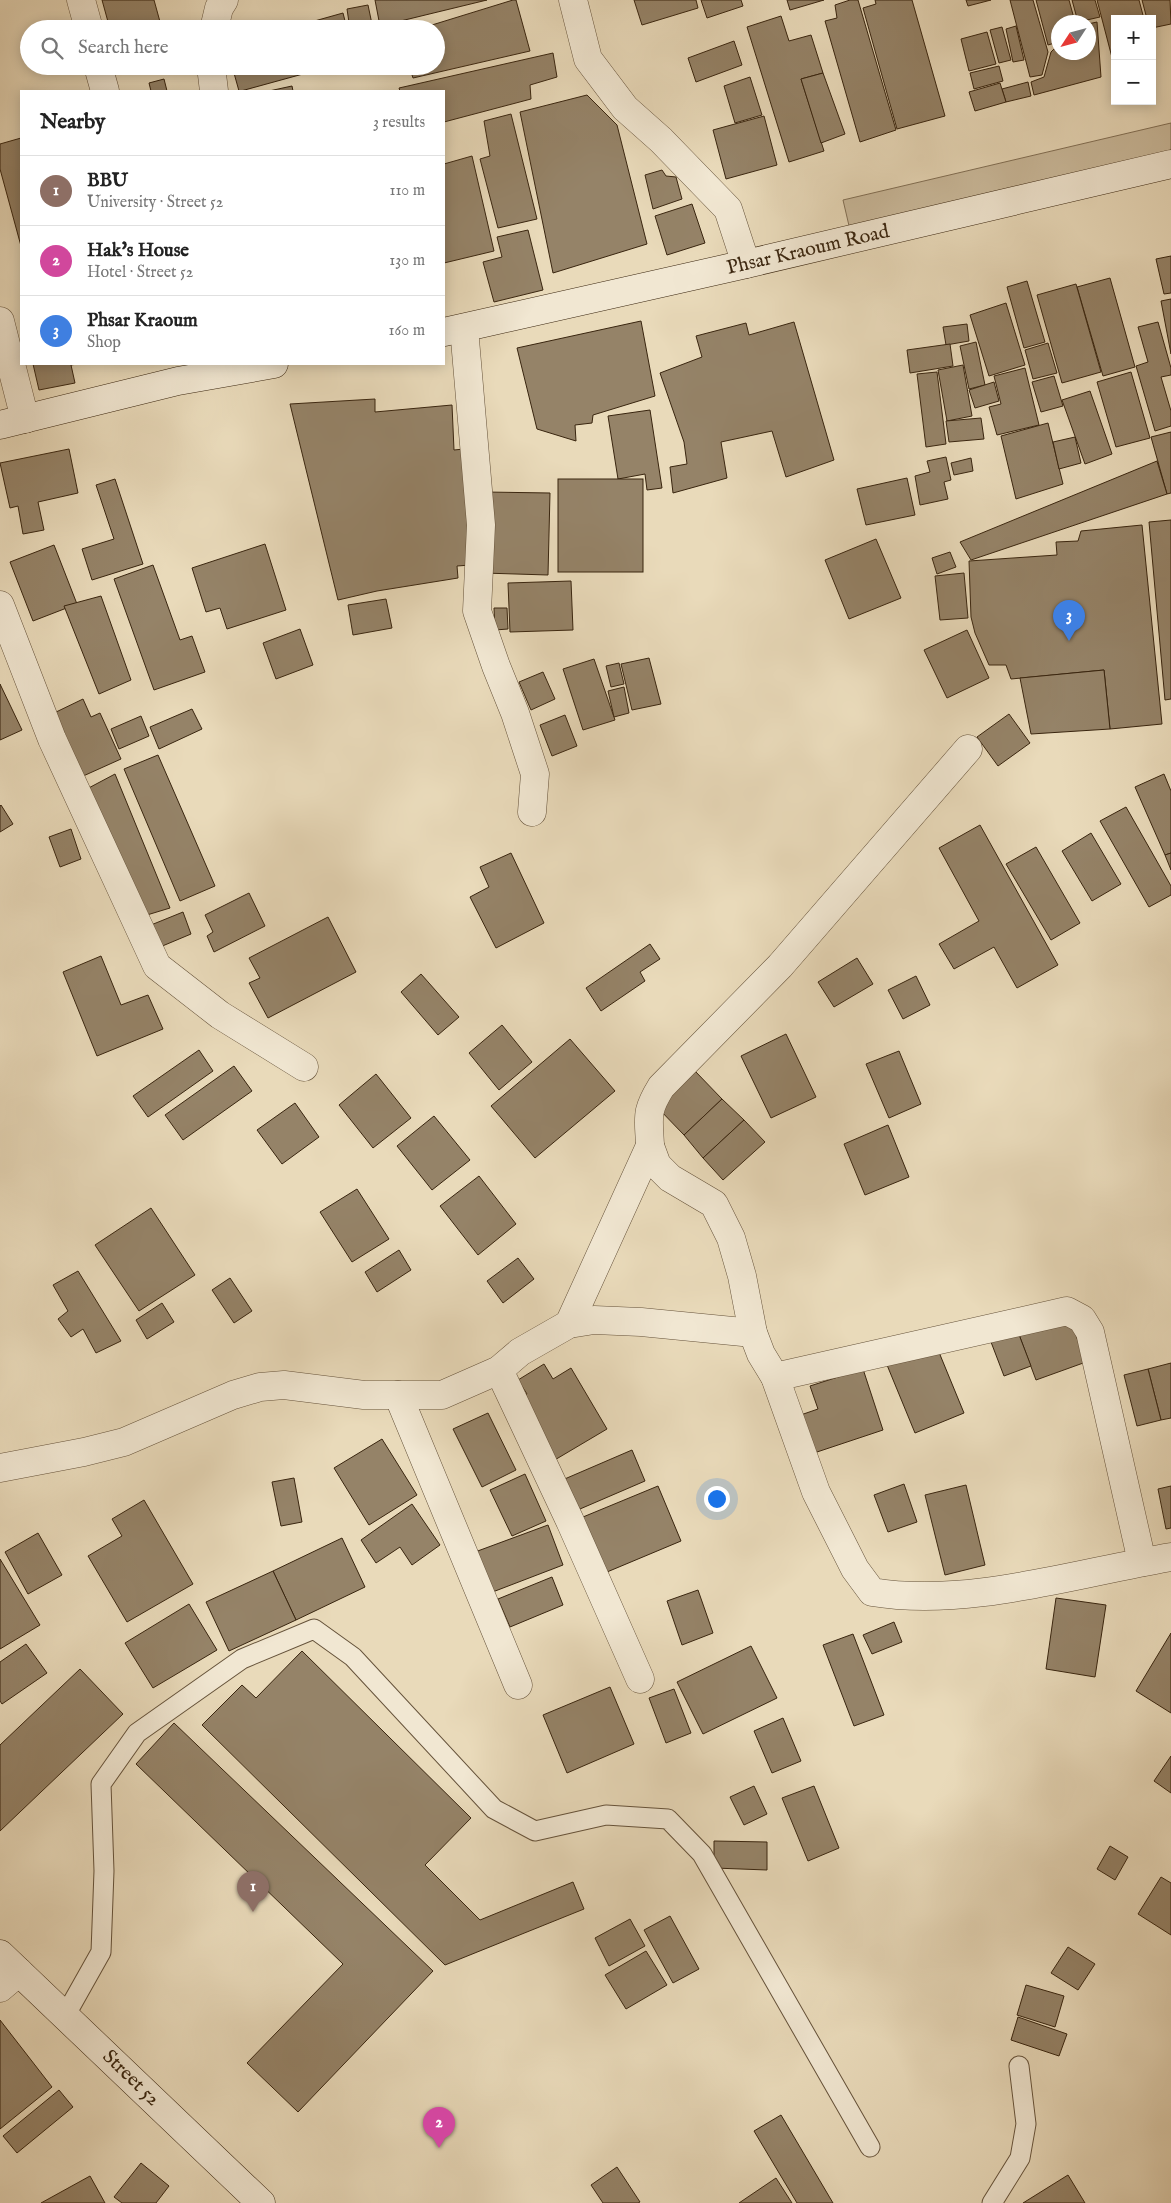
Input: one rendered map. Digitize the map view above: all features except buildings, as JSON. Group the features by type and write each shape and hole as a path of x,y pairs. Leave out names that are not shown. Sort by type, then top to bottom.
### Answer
{"street":[{"path":"82,0 87,20"},
{"path":"216,20 218,8 224,0"},
{"path":"573,0 588,59 625,108 661,140 728,209 746,264"},
{"path":"100,75 104,90"},
{"path":"212,75 214,90"},
{"name":"Phsar Kraoum Road","path":"454,330 746,264 1171,164"},
{"path":"0,321 13,422 175,372 257,365"},
{"path":"454,330 481,525 477,611 515,713 535,774 532,812"},
{"path":"0,605 52,739 157,966 220,1015 304,1066"},
{"path":"968,749 780,966 661,1087 650,1104 648,1120 650,1146 657,1164 670,1178 714,1204 731,1238 742,1276 753,1333 761,1354 775,1377 816,1492 855,1569 872,1592 903,1597 932,1597 1023,1586 1171,1557"},
{"path":"569,1324 650,1146"},
{"path":"775,1377 1067,1311 1082,1319 1090,1332 1142,1562"},
{"path":"0,1468 75,1454 124,1442 233,1395 260,1387 284,1385 364,1394 442,1395 499,1370 520,1352 569,1324 594,1320 641,1322 753,1333"},
{"path":"499,1370 570,1520 640,1678"},
{"path":"398,1395 518,1685"},
{"name":"Street 52","path":"6,1971 65,2016 261,2203"}],"lane":[{"path":"65,2016 101,1952 104,1871 101,1784 137,1733 242,1659 314,1629 353,1657 494,1809 535,1832 606,1815 668,1819 702,1854 870,2148"},
{"path":"992,2203 1020,2158 1026,2124 1019,2066"}],"shaded area":[{"path":"1171,123 1171,154 850,230 843,200"}],"place":[{"name":"Phsar Kraoum","path":"1069,641"},
{"name":"BBU","path":"253,1912"},
{"name":"Hak's House","path":"439,2148"}]}
